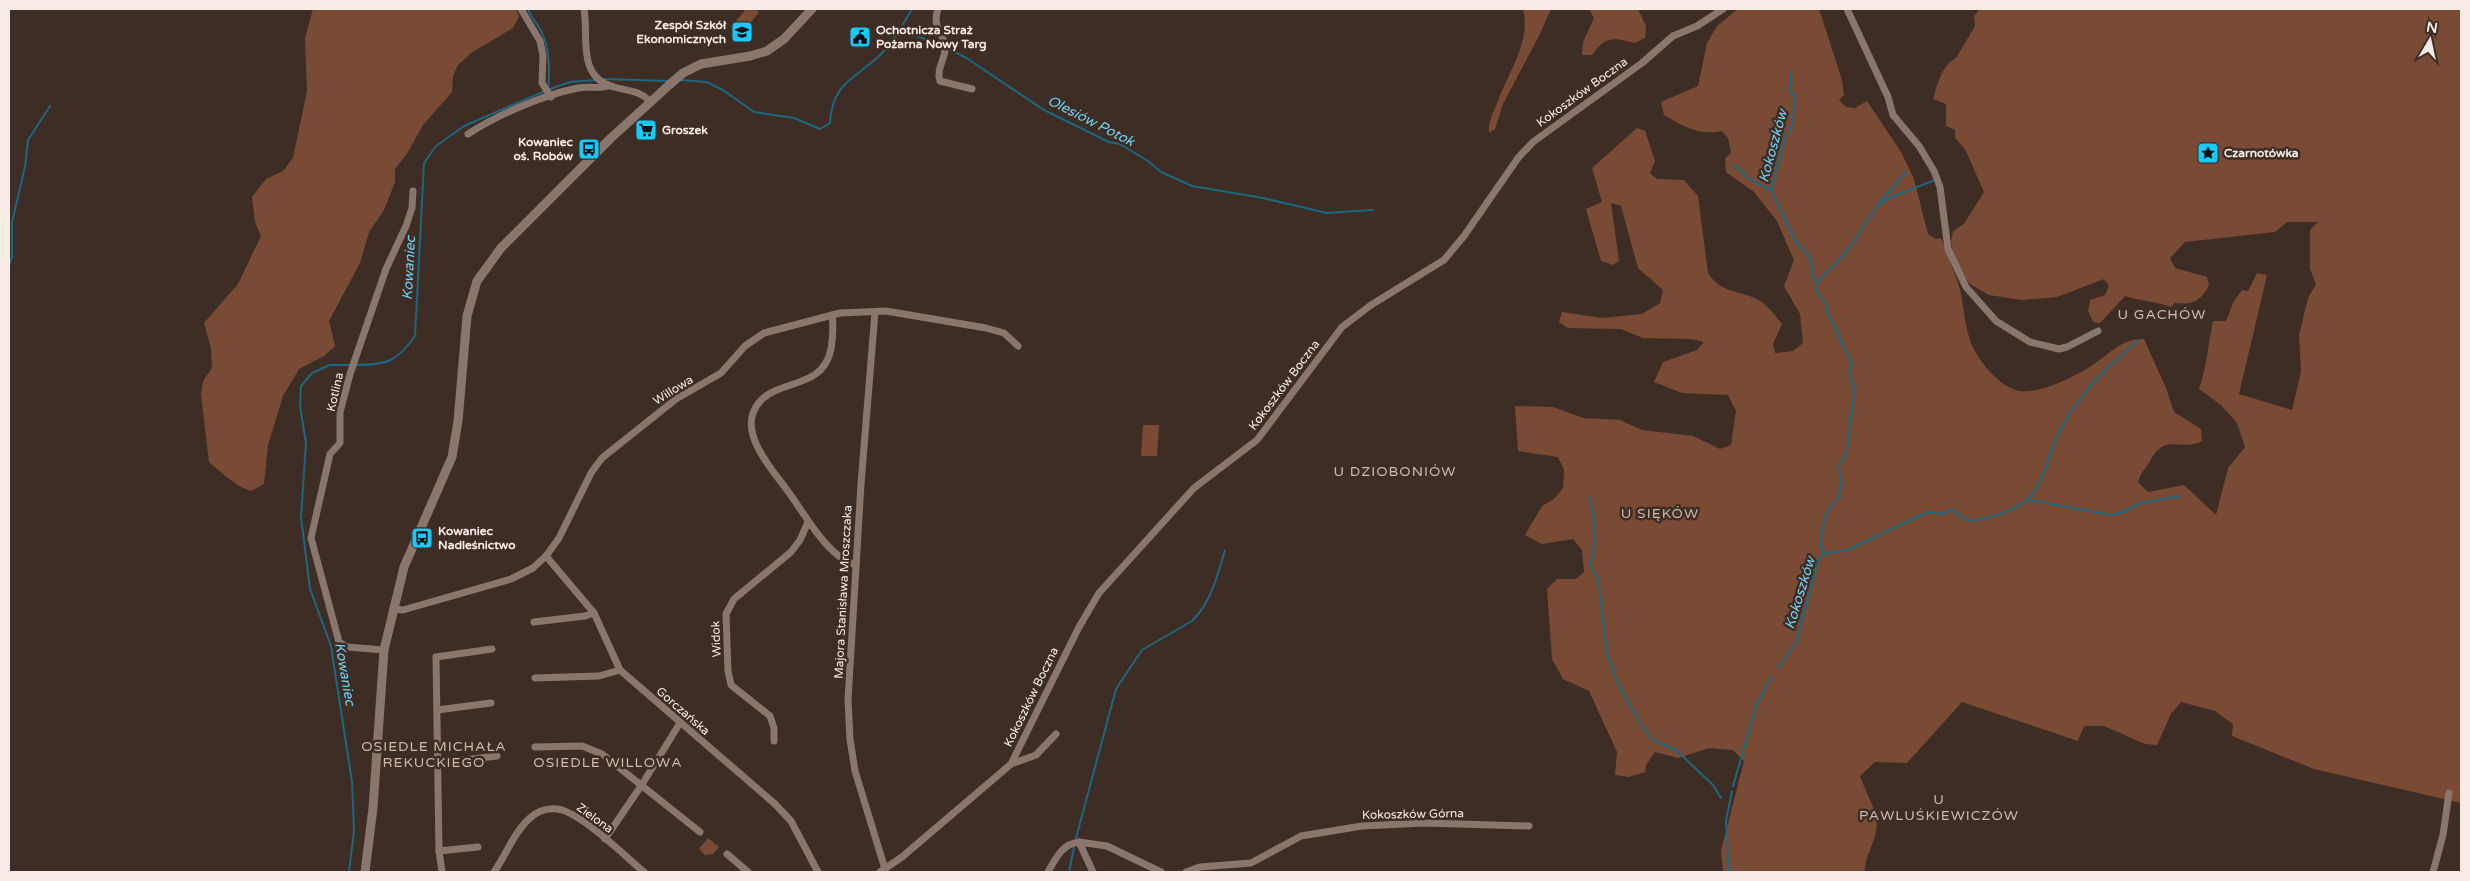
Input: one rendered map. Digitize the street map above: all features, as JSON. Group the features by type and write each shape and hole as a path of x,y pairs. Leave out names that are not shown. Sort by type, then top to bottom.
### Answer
{"street":[{"path":"522,9 537,34 542,48 542,82 551,97"},
{"path":"585,9 585,48 587,60 595,74 606,84"},
{"path":"365,872 373,808 384,650 393,609 409,553 452,458 458,422 467,316 477,281 488,262 501,248 650,101 683,73 708,62 750,56 767,51 784,39 812,9"},
{"path":"938,9 935,18 937,30 944,40 945,52 940,68 940,81 972,89"},
{"name":"Kokoszków Boczna","path":"882,871 1012,764 1079,627 1099,593 1194,488 1257,440 1342,327 1371,305 1444,260 1464,236 1518,158 1534,142 1642,63 1673,36 1697,26 1723,9"},
{"path":"1847,9 1888,97 1893,116 1919,146 1934,171 1940,187 1948,249 1966,287 1996,321 2030,342 2052,348 2066,348 2098,331"},
{"path":"468,134 489,120 578,88 606,84 636,92 650,101"},
{"name":"Kotlina","path":"384,650 347,646 339,642 311,538 330,454 340,443 340,412 350,374 386,269 406,226 412,208 412,191"},
{"name":"Willowa","path":"393,609 403,610 511,579 532,568 546,556 559,538 591,473 602,458 676,399 721,373 755,338 775,329 857,311 902,313 1004,333 1018,346"},
{"name":"Majora Stanisława Mroszczaka","path":"876,312 849,678 850,740 855,770 882,871"},
{"path":"832,315 834,331 828,361 824,369 766,396 757,406 751,418 756,442 773,474 786,489 808,522 842,559 856,565"},
{"name":"Widok","path":"774,741 774,728 770,716 731,685 728,670 726,614 734,598 791,552 800,540 808,522"},
{"name":"Gorczańska","path":"546,556 594,613 620,670 749,781 791,821 818,872"},
{"path":"534,622 585,616 594,613"},
{"path":"442,872 439,851 436,657 492,648"},
{"path":"535,678 599,676 620,670"},
{"path":"437,710 491,703"},
{"path":"605,840 642,786 680,723"},
{"path":"1012,764 1036,755 1056,734"},
{"path":"535,747 569,746 593,749 602,754 700,832"},
{"path":"438,763 497,756"},
{"path":"2433,872 2443,835 2449,793"},
{"name":"Zielona","path":"494,872 523,825 533,815 544,810 556,809 572,814 644,872"},
{"name":"Kokoszków Górna","path":"1186,872 1200,867 1251,863 1301,836 1335,830 1384,824 1529,826"},
{"path":"1048,872 1063,848 1070,843 1079,842 1091,842 1107,846 1161,872"},
{"path":"1079,842 1093,872"},
{"path":"439,851 478,847"},
{"path":"727,854 748,872"}],"shaded area":[{"path":"313,9 516,9 519,16 513,28 471,53 458,65 453,76 452,92 423,125 408,152 395,169 395,182 384,210 369,232 360,263 329,321 335,346 324,356 299,369 283,396 268,445 264,484 251,491 234,483 209,462 201,394 203,381 212,368 211,348 204,323 238,284 261,236 255,222 252,197 266,179 283,171 293,158 307,91 305,38"},
{"path":"746,9 755,9 759,12 746,29 736,21"},
{"path":"1523,9 1551,9 1503,104 1495,129 1489,133 1492,116 1521,46 1525,21"},
{"path":"1589,9 1638,9 1646,26 1645,38 1634,43 1615,39 1605,41 1592,55 1582,55 1583,42 1594,18"},
{"path":"1738,9 1819,9 1842,80 1844,95 1839,100 1846,107 1855,108 1867,101 1901,152 1914,179 1928,234 1936,239 1941,238 1956,277 1973,348 1983,364 1997,379 2012,389 2020,391 2037,390 2057,384 2076,375 2122,344 2136,339 2144,339 2166,388 2174,412 2201,429 2202,441 2195,444 2175,444 2162,447 2151,459 2138,482 2148,492 2184,485 2216,515 2228,468 2245,447 2237,423 2221,405 2199,389 2206,363 2213,321 2226,321 2234,301 2242,290 2248,291 2257,273 2267,275 2239,394 2292,410 2301,372 2299,335 2308,298 2316,284 2310,269 2310,230 2318,222 2287,222 2275,232 2185,242 2170,258 2175,268 2207,277 2209,285 2203,295 2196,301 2175,303 2171,307 2125,296 2100,323 2093,322 2088,311 2090,300 2105,295 2109,286 2104,279 2057,297 2022,300 1989,295 1970,284 1953,255 1951,241 1953,231 1964,224 1984,192 1965,149 1955,138 1955,130 1946,126 1946,104 1933,99 1941,76 1947,65 1956,58 1975,26 1974,16 1980,9 2461,9 2461,803 2314,769 2232,736 2233,724 2215,711 2181,702 2171,714 2157,745 2145,744 2104,726 2084,726 2078,741 1962,702 1907,763 1875,762 1860,776 1874,811 1877,825 1866,862 1865,872 1723,872 1721,851 1744,761 1733,750 1709,748 1678,758 1655,752 1646,765 1645,772 1629,777 1615,775 1617,752 1589,691 1563,679 1552,659 1547,589 1557,579 1576,579 1584,572 1582,550 1573,539 1542,544 1525,535 1542,506 1554,499 1563,488 1564,470 1558,457 1518,451 1515,406 1553,407 1583,418 1620,420 1642,430 1693,436 1720,449 1731,445 1736,411 1728,395 1682,393 1654,382 1663,362 1697,350 1704,342 1692,339 1643,338 1621,329 1568,328 1559,322 1562,312 1602,318 1642,314 1660,303 1663,290 1638,268 1621,206 1611,203 1619,261 1613,265 1601,261 1586,209 1602,202 1592,168 1637,128 1645,131 1655,161 1650,173 1657,179 1684,180 1698,196 1708,273 1713,280 1732,291 1753,297 1772,311 1782,324 1773,344 1775,353 1793,351 1803,343 1800,314 1784,286 1794,260 1777,221 1754,192 1726,172 1725,158 1731,153 1728,138 1722,131 1706,132 1685,126 1664,115 1661,102 1698,86 1707,43 1717,26"},
{"path":"1143,425 1159,425 1157,456 1141,456"},
{"path":"708,838 719,847 713,854 705,855 699,849"}],"waterway":[{"path":"528,9 539,27 547,47 548,89"},
{"name":"Kowaniec","path":"681,80 707,82 723,90 754,112 794,118 820,129 830,123 832,109 841,88 884,51 896,36 912,9"},
{"name":"Olesiów Potok","path":"898,33 912,34 942,46"},
{"name":"Olesiów Potok","path":"947,48 965,57 1044,110 1109,142 1120,144 1148,161 1161,172 1192,186 1263,198 1327,213 1373,210"},
{"name":"Kokoszków","path":"1778,668 1796,642 1819,558 1823,554 1820,543 1825,516 1839,496 1841,484 1839,465 1847,452 1854,391 1850,375 1852,364 1828,313 1826,304 1815,289 1816,283 1812,273 1811,259 1795,240 1771,190 1786,135 1792,126 1795,97 1790,90 1790,73"},
{"name":"Kowaniec","path":"603,79 669,81"},
{"name":"Kowaniec","path":"550,89 570,82 596,80"},
{"name":"Kowaniec","path":"355,365 383,363 390,360 402,352 415,336 424,163 436,146 464,126 545,91"},
{"path":"9,266 12,257 12,222 25,167 28,140 50,106"},
{"path":"1734,165 1751,180 1771,190"},
{"path":"1817,283 1848,250 1877,206 1906,172"},
{"path":"1880,204 1889,198 1935,180"},
{"path":"1823,554 1848,550 1928,512 1941,514 1952,510 1965,519 1980,520 2011,510 2024,502 2039,483 2060,430 2076,405 2105,371 2138,341"},
{"name":"Kowaniec","path":"349,872 354,831 352,782 331,646 310,589 301,517 306,443 300,406 301,386 312,373 330,365 351,365"},
{"path":"2029,500 2111,515 2123,512 2141,503 2180,496"},
{"path":"1590,498 1594,532 1594,548 1590,565 1598,578 1607,653 1618,684 1642,726 1653,740 1676,750 1713,785 1721,798"},
{"path":"1076,838 1116,689 1142,650 1192,621 1199,614 1213,588 1225,550"},
{"name":"Kokoszków","path":"1733,786 1756,707 1772,676"},
{"name":"Kokoszków","path":"1729,872 1726,821 1732,791"},
{"path":"1069,872 1074,847"}],"place":[{"name":"Zespół Szkół Ekonomicznych","path":"742,32"},
{"name":"Ochotnicza Straż Pożarna Nowy Targ","path":"860,37"},
{"name":"Groszek","path":"646,130"},
{"name":"Kowaniec oś. Robów","path":"589,149"},
{"name":"Czarnotówka","path":"2208,153"},
{"name":"Kowaniec Nadleśnictwo","path":"422,538"}],"district":[{"name":"U GACHÓW","path":"2162,314"},
{"name":"U DZIOBONIÓW","path":"1395,471"},
{"name":"U SIĘKÓW","path":"1660,513"},
{"name":"OSIEDLE MICHAŁA REKUCKIEGO","path":"434,754"},
{"name":"OSIEDLE WILLOWA","path":"608,762"},
{"name":"U PAWLUŚKIEWICZÓW","path":"1939,808"}]}
